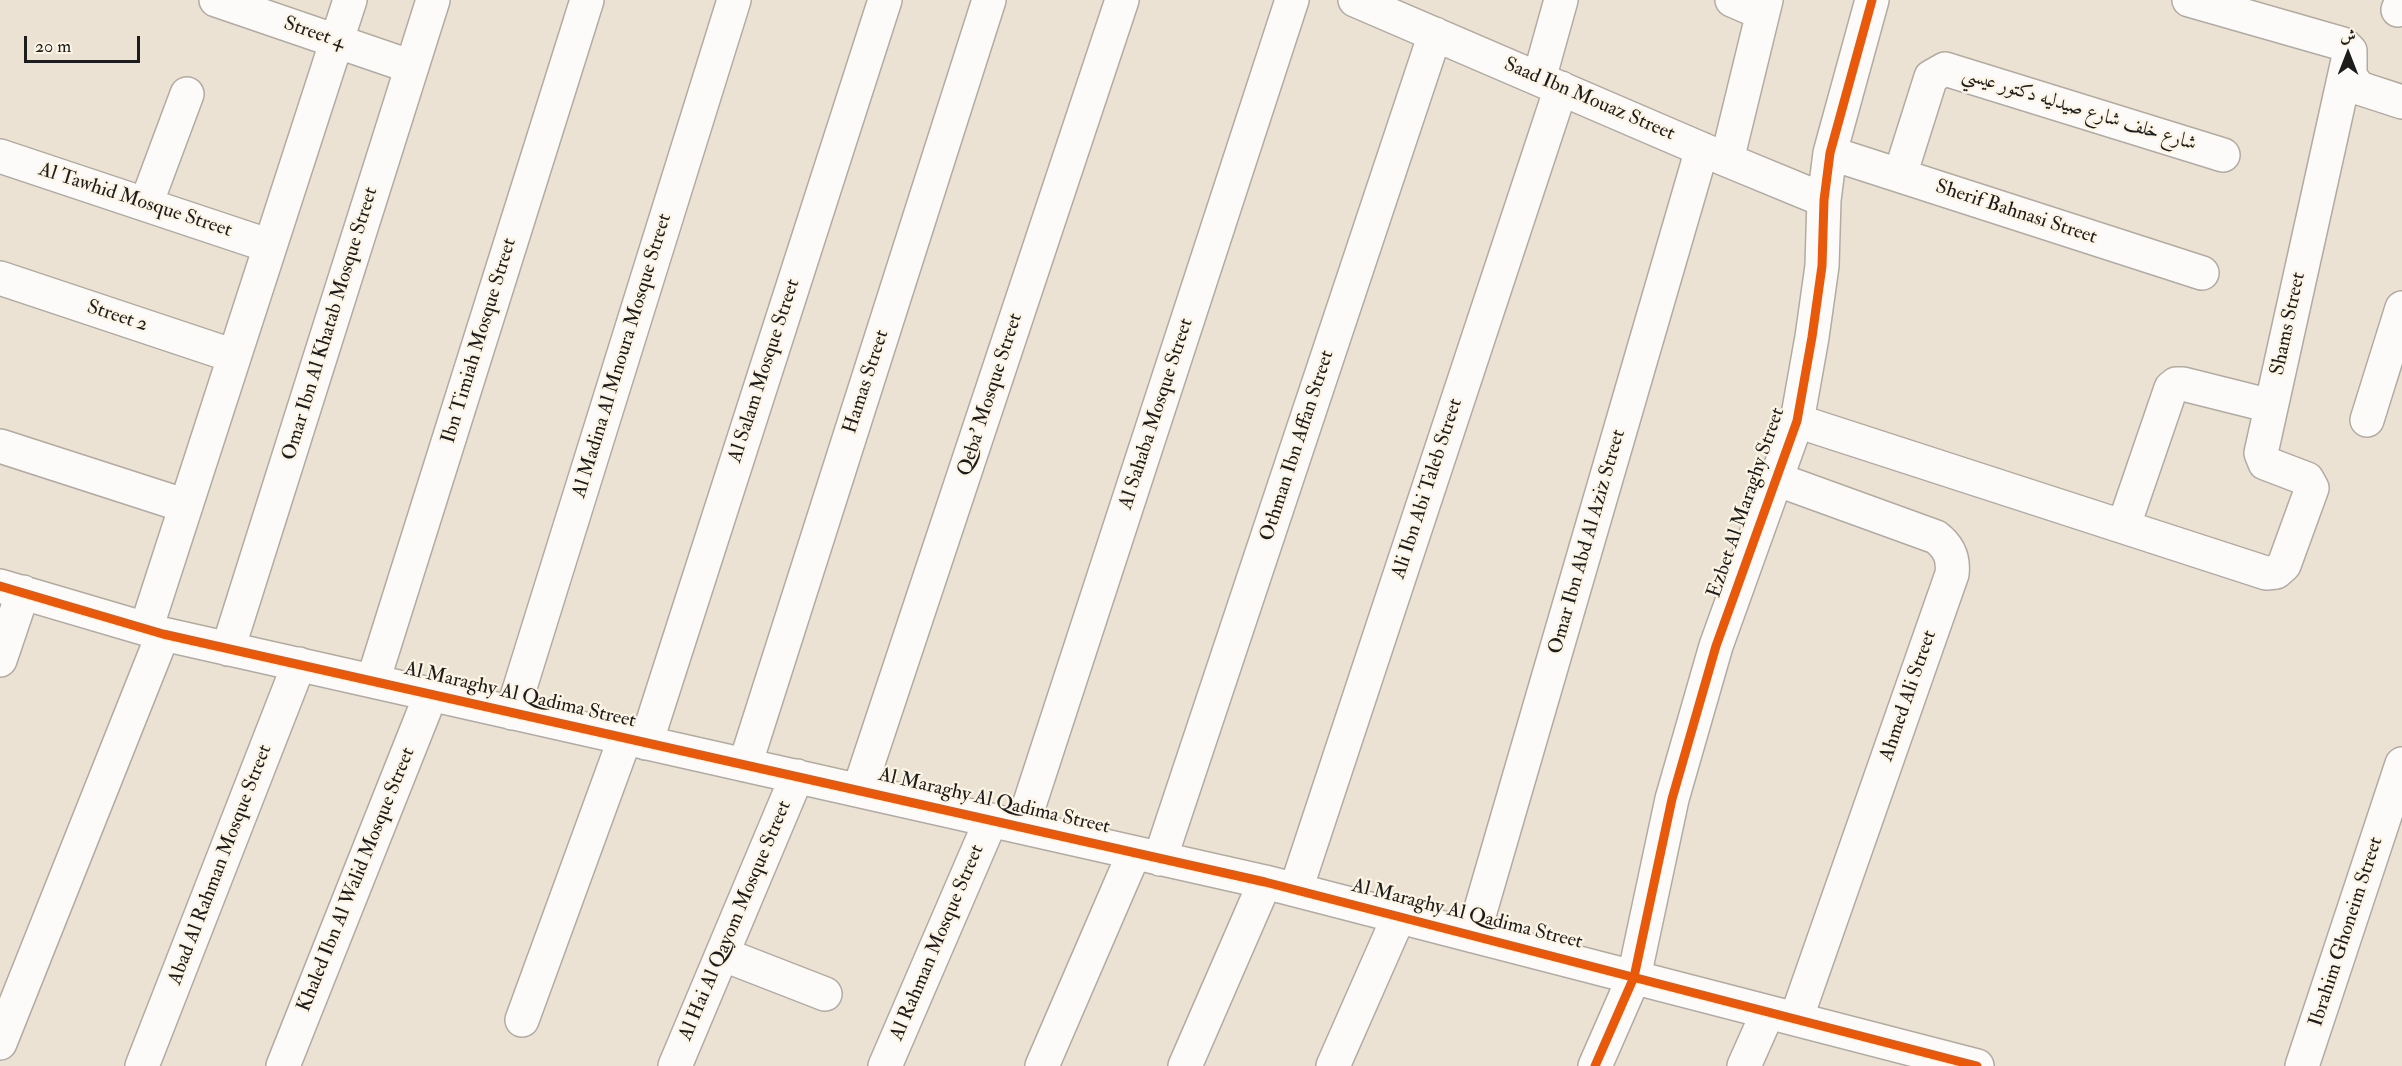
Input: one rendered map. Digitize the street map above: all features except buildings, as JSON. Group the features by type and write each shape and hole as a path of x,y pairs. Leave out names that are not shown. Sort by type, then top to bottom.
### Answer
{"street":[{"name":"Street 4","path":"216,0 412,67"},
{"path":"0,1043 154,632 186,506 350,0"},
{"name":"Omar Ibn Al Khatab Mosque Street","path":"228,649 433,0"},
{"name":"Ibn Timiah Mosque Street","path":"373,681 587,0"},
{"name":"Al Madina Al Mnoura Mosque Street","path":"512,713 734,0"},
{"name":"Al Salam Mosque Street","path":"522,1020 635,740 885,0"},
{"name":"Hamas Street","path":"745,765 989,0"},
{"name":"Qeba' Mosque Street","path":"859,790 1122,0"},
{"name":"Al Sahaba Mosque Street","path":"1022,827 1292,0"},
{"name":"Saad Ibn Mouaz Street","path":"1355,0 1398,9 1435,34 1824,200"},
{"name":"Ali Ibn Abi Taleb Street","path":"1185,1066 1280,886 1550,84 1562,0"},
{"path":"1732,0 1764,6"},
{"name":"Ezbet Al Maraghy Street","path":"1595,1066 1634,977 1672,800 1713,657 1797,421 1822,266 1824,200 1830,153 1872,0"},
{"path":"2189,0 2338,42 2350,51 2350,76 2359,88 2402,102"},
{"name":"Omar Ibn Abd Al Aziz Street","path":"1473,936 1714,155 1764,6"},
{"name":"Othman Ibn Affan Street","path":"1042,1066 1147,856 1435,34"},
{"name":"Shams Street","path":"2124,525 2266,573 2276,572 2284,565 2312,488 2307,479 2268,464 2262,459 2271,406 2350,51"},
{"name":"شارع خلف شارع صيدليه دكتور عيسي","path":"1900,175 1932,77 1945,69 2223,155"},
{"path":"146,204 187,94"},
{"name":"Sherif Bahnasi Street","path":"1830,153 2202,273"},
{"name":"Al Tawhid Mosque Street","path":"0,156 270,246"},
{"name":"Street 2","path":"0,278 234,356"},
{"path":"2367,420 2402,308"},
{"path":"1797,421 2124,525 2171,388 2183,384 2271,406"},
{"path":"0,446 186,506"},
{"name":"Ahmed Ali Street","path":"1776,479 1936,537 1950,553 1953,564 1952,574 1782,1015"},
{"path":"0,660 12,589"},
{"name":"Al Maraghy Al Qadima Street","path":"12,589 154,632 1280,886 1782,1015 1903,1057 1977,1066"},
{"name":"Abad Al Rahman Mosque Street","path":"142,1066 299,664"},
{"name":"Khaled Ibn Al Walid Mosque Street","path":"283,1066 431,694"},
{"name":"Ibrahim Ghoneim Street","path":"2302,1066 2402,764"},
{"name":"Al Hai Al Qayom Mosque Street","path":"675,1066 797,776"},
{"name":"Al Rahman Mosque Street","path":"885,1066 991,820"},
{"path":"1332,1066 1399,916"},
{"path":"722,954 825,994"},
{"path":"1744,1066 1782,1015"}],"cycle path":[{"path":"1595,1066 1634,977 1672,799 1716,646 1797,421 1822,266 1824,200 1830,153 1872,0"},
{"path":"0,586 163,634 1265,882 1977,1066"}]}
